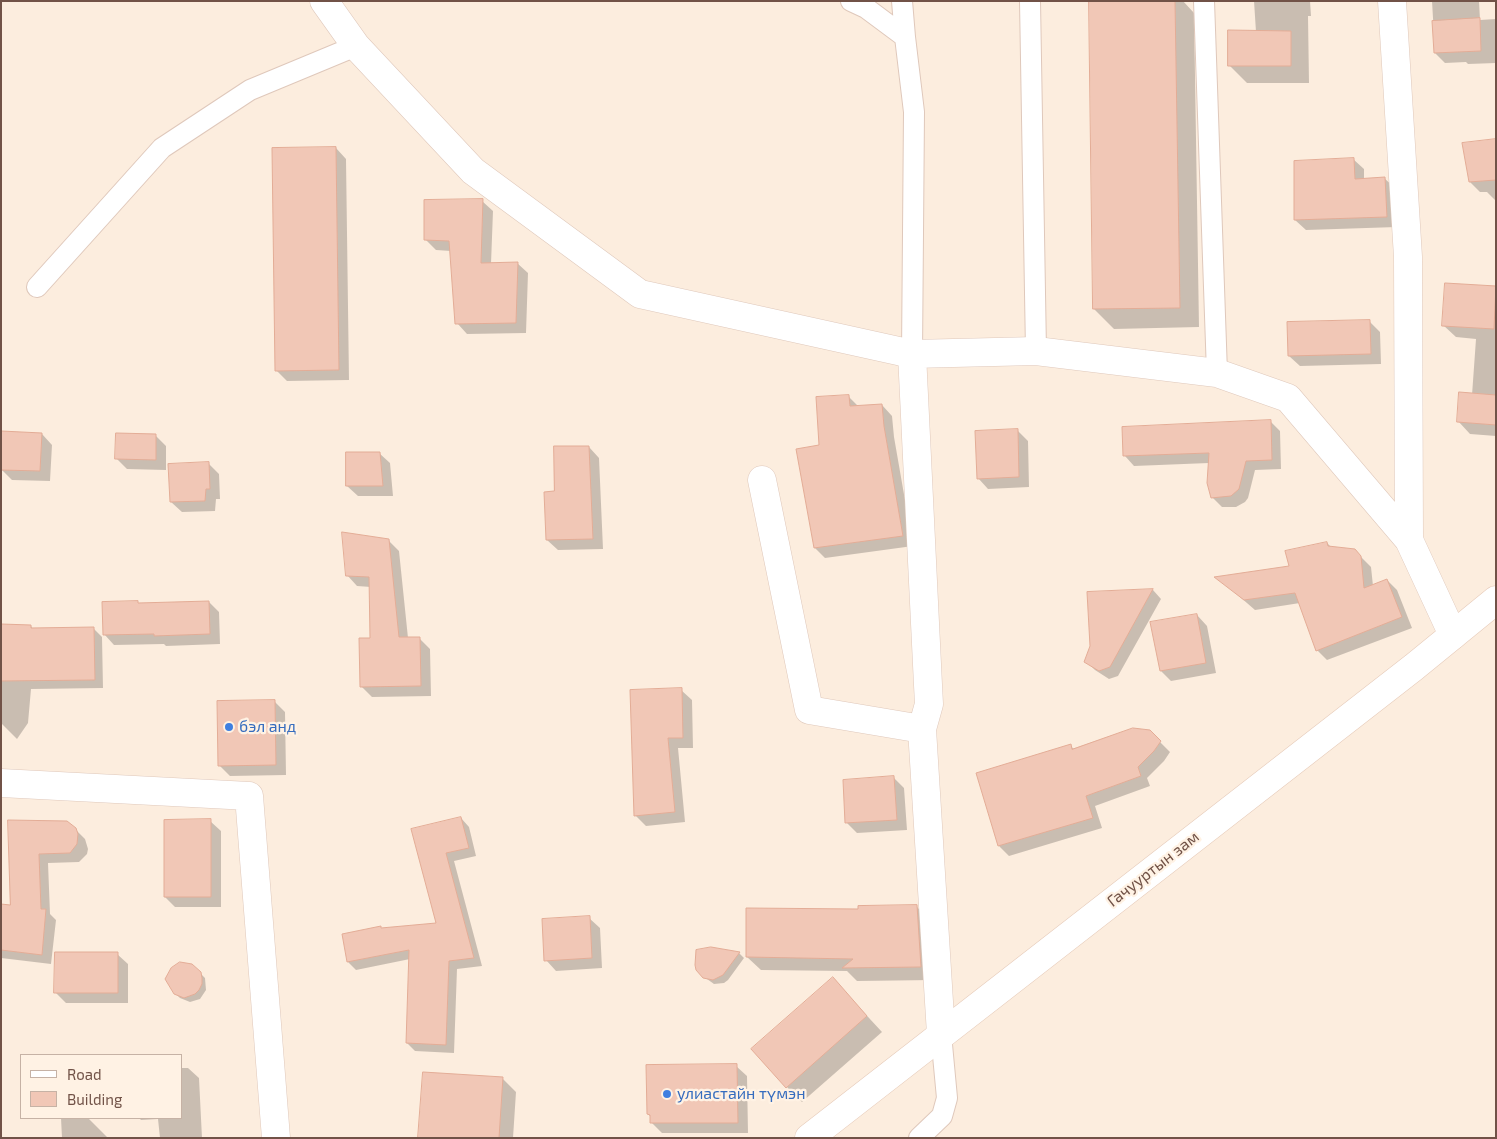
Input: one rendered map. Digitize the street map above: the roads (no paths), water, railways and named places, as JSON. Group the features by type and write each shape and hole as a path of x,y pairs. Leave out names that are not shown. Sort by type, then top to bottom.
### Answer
{"street":[{"path":"324,1 356,46 473,171 640,294 912,354 1036,351 1216,373 1288,398 1409,540 1453,635"},
{"path":"1392,1 1408,257 1409,540"},
{"path":"912,354 929,704 922,729 941,1034"},
{"path":"762,480 809,710 922,729"},
{"name":"Гачууртын зам","path":"809,1138 1496,600"},
{"path":"1,783 249,796 276,1138"}],"lane":[{"path":"851,1 866,8 905,37"},
{"path":"902,1 914,112 912,354"},
{"path":"1030,1 1036,351"},
{"path":"1204,1 1216,373"},
{"path":"37,287 162,148 250,90 356,46"},
{"path":"919,1138 942,1116 947,1098 941,1034"}],"place":[{"name":"бэл анд","path":"229,727"},
{"name":"улиастайн түмэн","path":"667,1094"}]}
